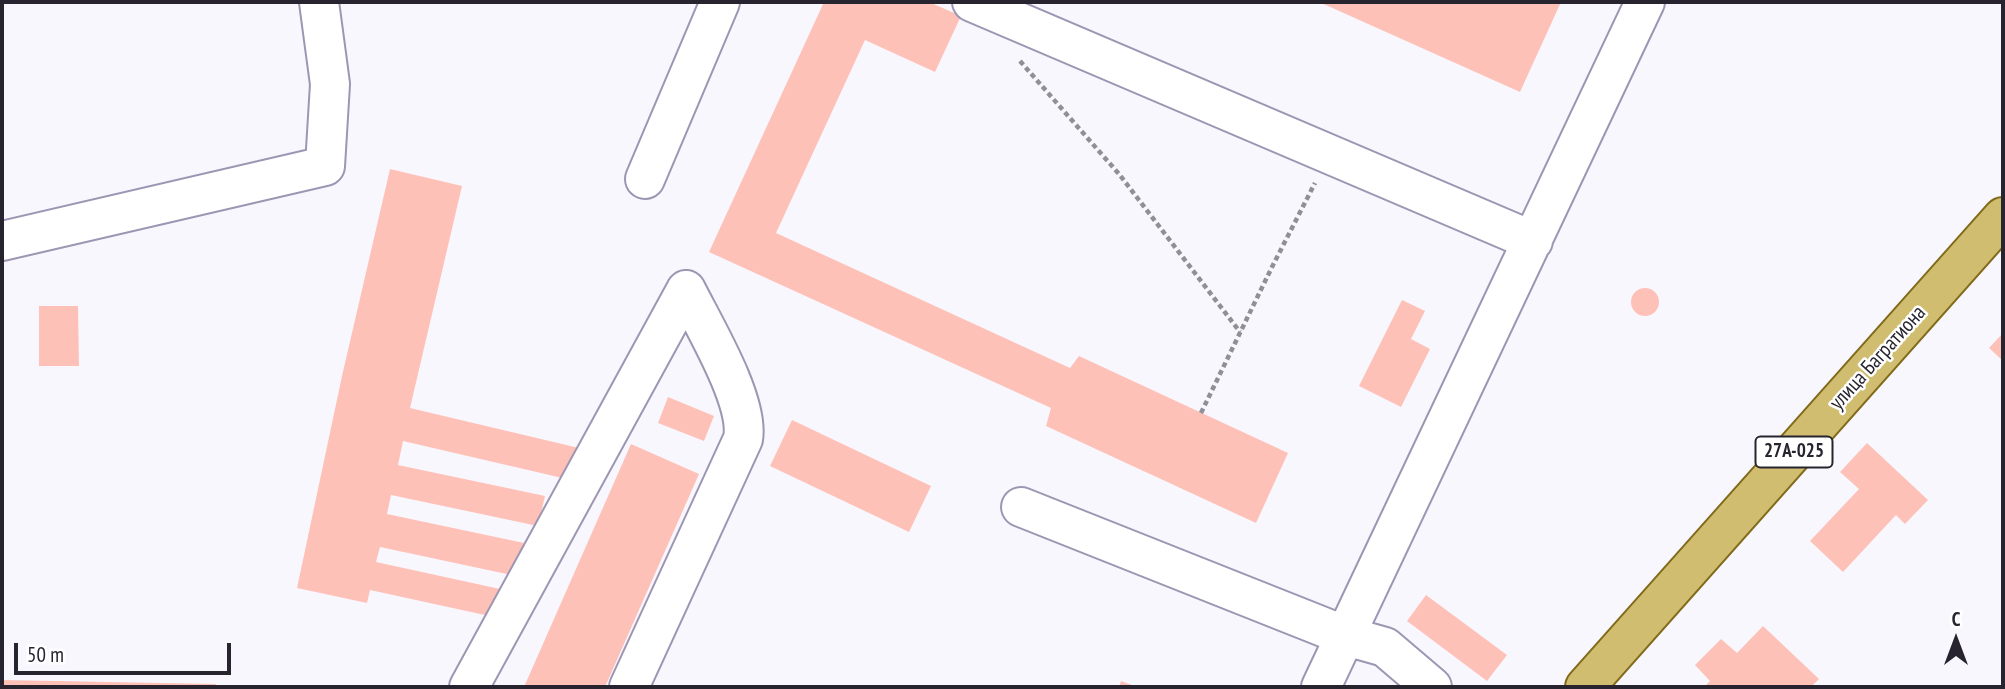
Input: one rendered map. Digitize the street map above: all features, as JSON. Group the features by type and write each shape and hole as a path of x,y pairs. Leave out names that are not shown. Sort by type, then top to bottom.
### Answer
{"main road":[{"name":"улица Багратиона","path":"1585,687 2003,217"}],"lane":[{"path":"2,241 325,166 330,84 319,2"},
{"path":"645,179 720,2"},
{"path":"972,2 1533,241"},
{"path":"1321,687 1646,2"},
{"path":"469,687 686,290 738,397 746,426 743,439 629,687"},
{"path":"1021,507 1346,636 1385,647 1432,687"}],"path":[{"path":"1016,56 1119,174 1240,332"},
{"path":"1201,413 1330,154"}],"building":[{"path":"824,2 929,2 961,16 935,72 865,40 776,233 1070,368 1079,356 1288,453 1256,523 1046,426 1051,408 709,252"},
{"path":"1319,2 1561,2 1520,92"},
{"path":"390,169 462,186 410,408 579,448 571,480 403,441 398,465 545,496 538,526 391,495 387,514 524,543 516,576 380,547 376,562 500,589 494,617 370,590 367,603 297,588"},
{"path":"1645,288 1655,292 1659,302 1655,312 1645,316 1635,312 1631,302 1635,292"},
{"path":"1402,300 1425,311 1411,339 1430,349 1401,407 1359,386"},
{"path":"39,306 78,306 79,366 39,366"},
{"path":"2003,333 2003,361 1989,348"},
{"path":"668,397 714,416 704,441 658,423"},
{"path":"792,420 931,486 909,532 770,466"},
{"path":"1867,443 1928,500 1905,524 1896,515 1843,572 1810,541 1859,489 1840,472"},
{"path":"631,444 699,474 605,687 524,687"},
{"path":"1426,595 1507,655 1487,681 1407,621"},
{"path":"1763,626 1819,679 1811,687 1704,687 1710,681 1695,665 1721,639 1737,653"},
{"path":"2,680 216,684 215,687 2,687"},
{"path":"1121,681 1137,687 1119,687"}]}
